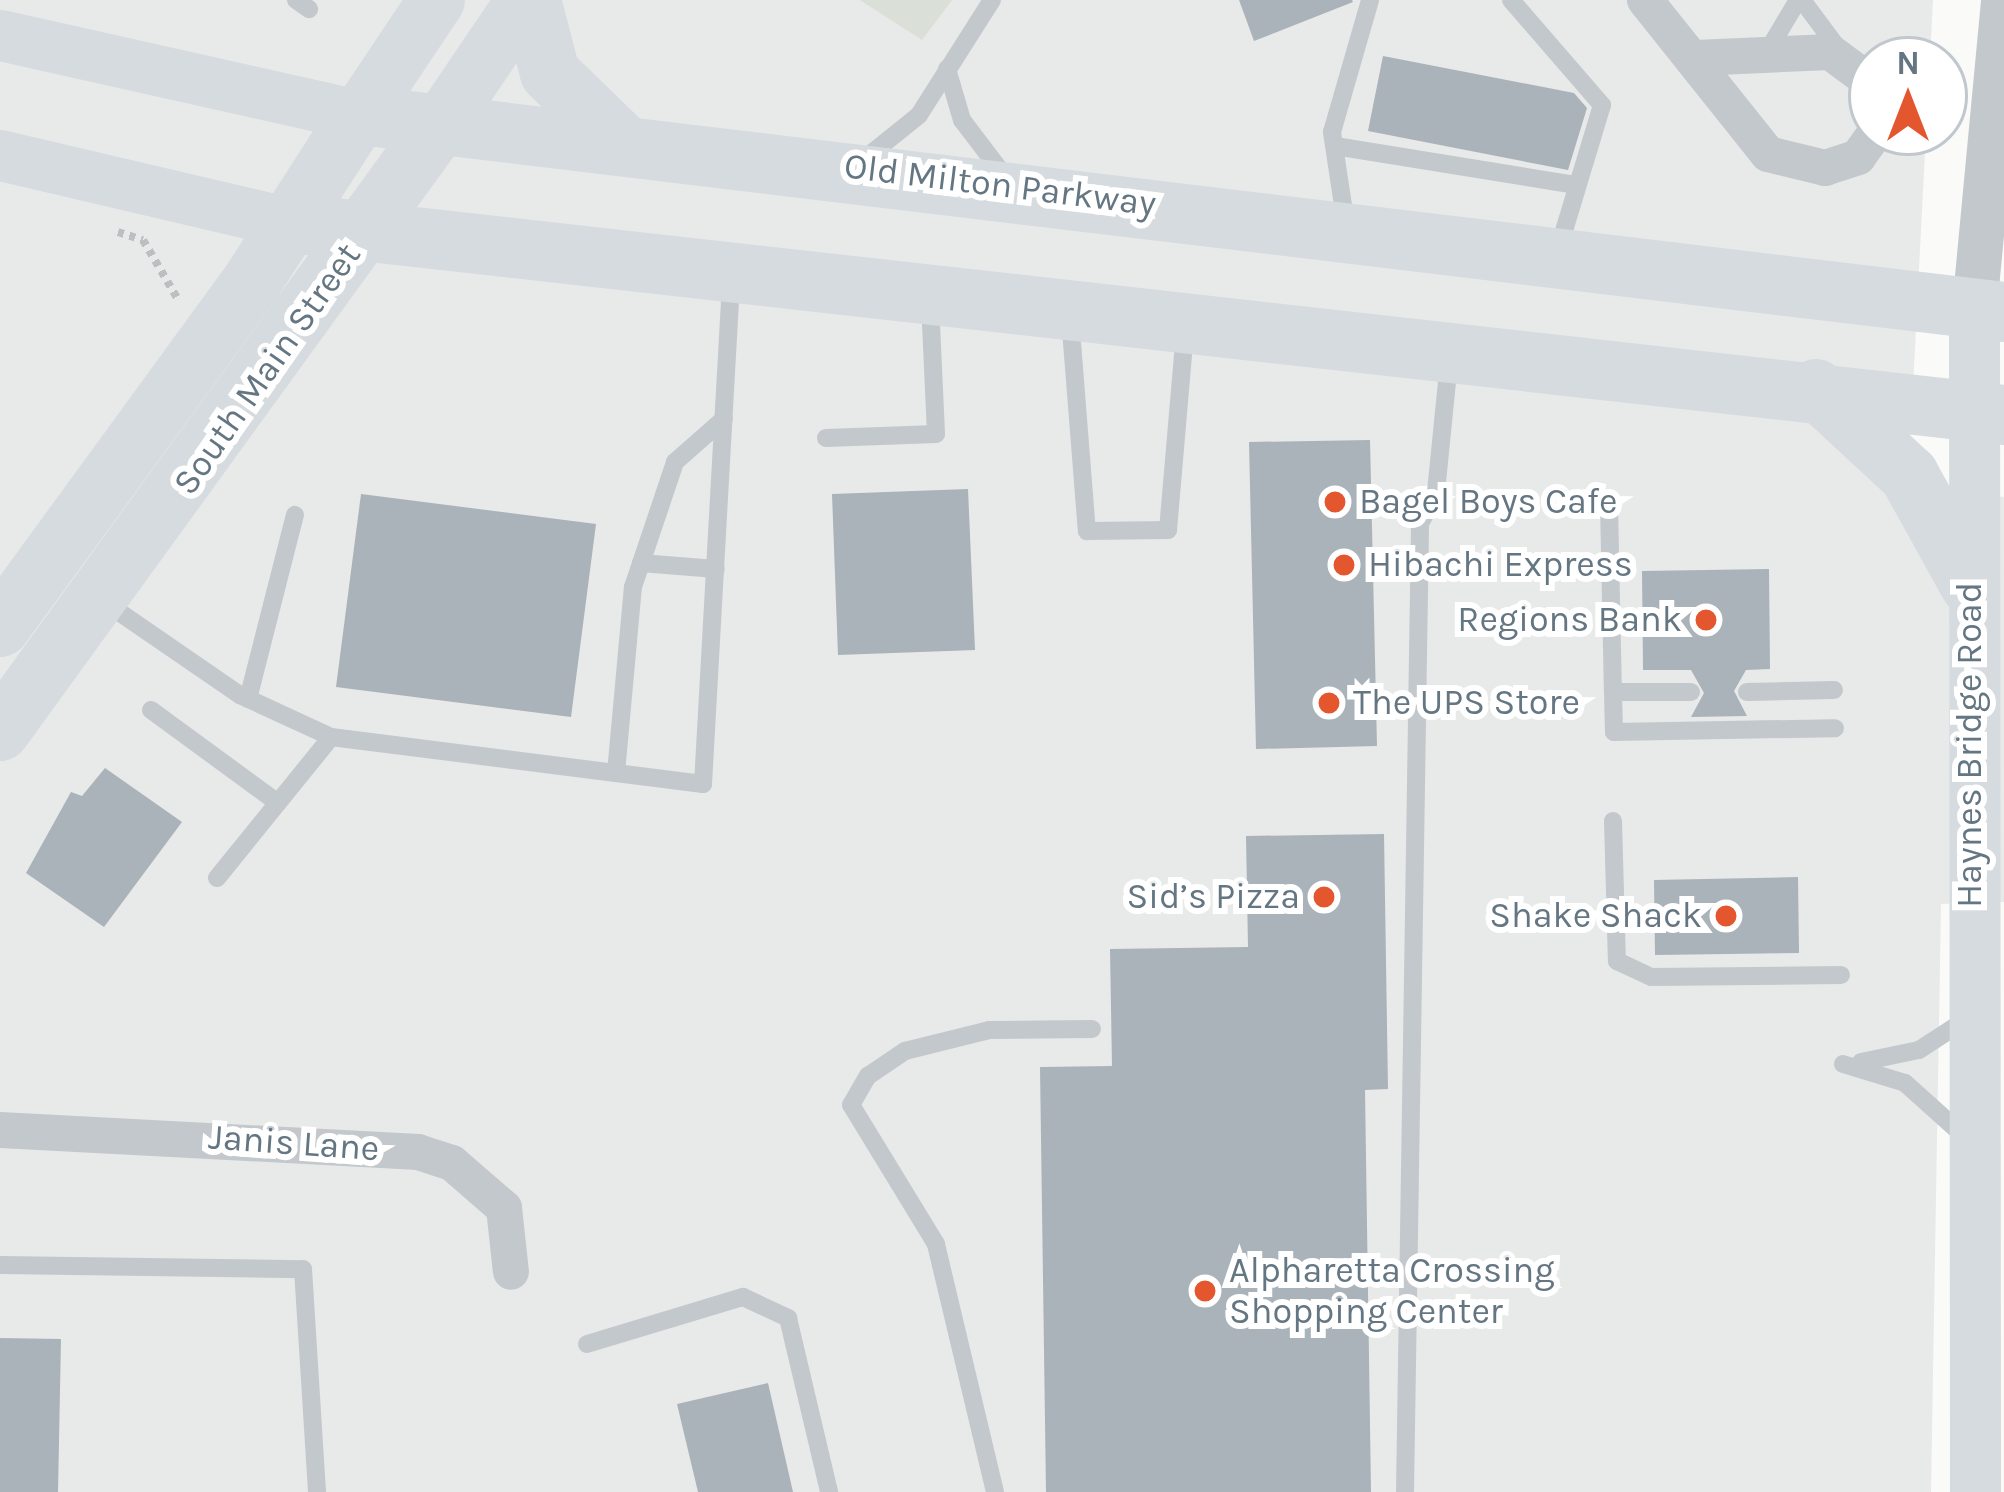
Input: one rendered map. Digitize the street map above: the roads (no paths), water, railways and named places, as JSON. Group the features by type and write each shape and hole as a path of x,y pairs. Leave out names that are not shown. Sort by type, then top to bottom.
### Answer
{"highway":[{"path":"528,0 550,73 624,146"},
{"name":"Old Milton Parkway","path":"358,115 1015,186 1989,310"},
{"name":"South Main Street","path":"4,618 290,223 358,115"},
{"name":"South Main Street","path":"0,731 103,600 438,127"},
{"path":"290,223 1450,345 1988,413"},
{"path":"1816,389 1909,475 1970,585"}],"main road":[{"name":"South Main Street","path":"358,115 436,0"},
{"name":"South Main Street","path":"438,127 528,0"},
{"name":"Old Milton Parkway","path":"11,43 358,115"},
{"path":"0,155 290,223"},
{"name":"Haynes Bridge Road","path":"1975,1492 1970,585 1988,413 1989,310"}],"street":[{"path":"1645,0 1781,161 1849,162 1854,156"},
{"name":"Haynes Bridge Road","path":"1989,310 2003,0"},
{"path":"1696,58 1844,55 1848,59"},
{"name":"Janis Lane","path":"0,1130 418,1152 467,1173 504,1208 511,1272"}],"lane":[{"path":"854,167 919,115 945,58 992,0"},
{"path":"1346,230 1335,146 1370,0"},
{"path":"1511,0 1602,105 1557,255"},
{"path":"1762,58 1800,0 1844,55"},
{"path":"945,58 962,120 1015,186"},
{"path":"1335,146 1575,185"},
{"path":"103,600 248,699 331,737 703,784 732,272"},
{"path":"826,438 936,434 930,292"},
{"path":"1070,306 1088,531 1168,530 1186,319"},
{"path":"1405,1492 1420,524 1436,492 1450,345"},
{"path":"616,773 641,563 675,462 724,419"},
{"path":"1609,506 1614,732 1835,728"},
{"path":"248,699 295,515"},
{"path":"641,563 716,569"},
{"path":"1747,692 1834,690"},
{"path":"1613,692 1691,692"},
{"path":"152,710 278,803"},
{"path":"217,878 331,737"},
{"path":"1613,821 1617,961 1652,976 1841,975"},
{"path":"1971,1016 1919,1050 1843,1064 1906,1083 1971,1144"},
{"path":"995,1492 936,1244 851,1105 868,1076 905,1051 989,1030 1092,1029"},
{"path":"0,1265 303,1269 317,1492"},
{"path":"587,1344 742,1297 788,1318 829,1492"}],"place":[{"name":"Bagel Boys Cafe","path":"1335,502"},
{"name":"Hibachi Express","path":"1344,565"},
{"name":"Regions Bank","path":"1706,620"},
{"name":"The UPS Store","path":"1329,703"},
{"name":"Sid’s Pizza","path":"1324,897"},
{"name":"Shake Shack","path":"1726,916"},
{"name":"Alpharetta Crossing Shopping Center","path":"1205,1291"}]}
